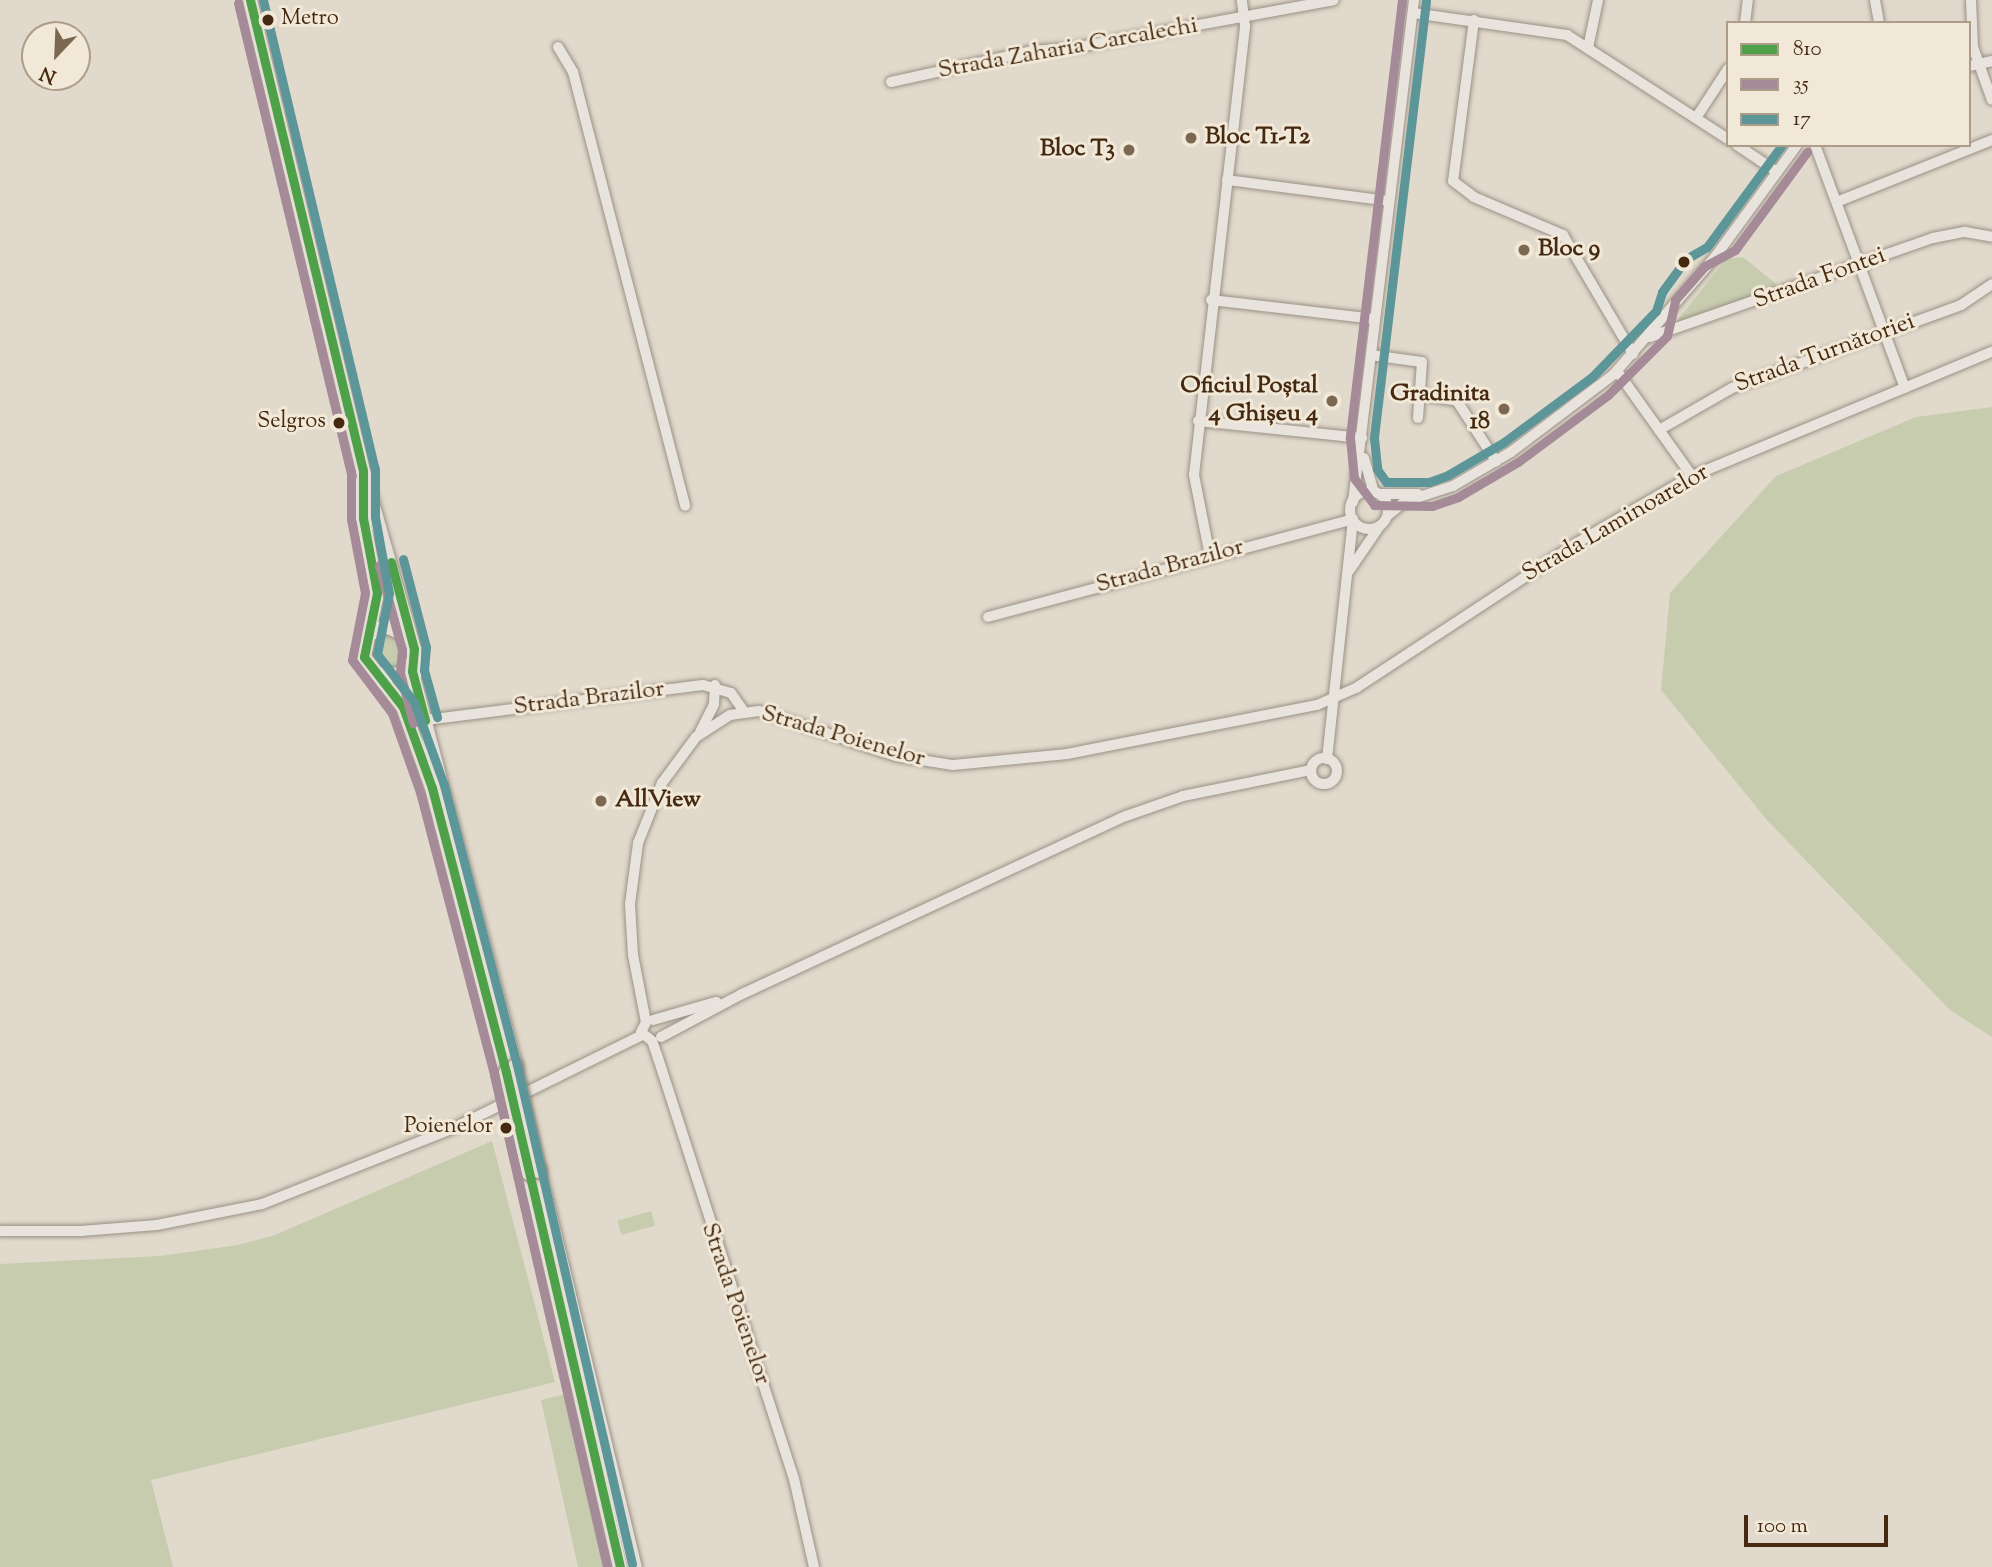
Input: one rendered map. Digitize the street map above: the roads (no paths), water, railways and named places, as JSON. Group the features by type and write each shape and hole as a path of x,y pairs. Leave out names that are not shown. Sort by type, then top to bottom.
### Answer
{"main road":[{"path":"250,0 363,471 380,517 408,635 414,649 412,663 511,1069 620,1567"},
{"path":"363,471 363,518 377,593 372,633 364,657 402,707 432,789 511,1069"},
{"path":"372,633 386,626 408,635"},
{"path":"377,674 400,674 412,663"},
{"path":"534,1172 635,1567"}],"street":[{"path":"1210,556 1194,475 1211,300 1245,14 1242,0"},
{"name":"Strada Zaharia Carcalechi","path":"891,82 1032,51 1223,22 1245,14 1334,0"},
{"path":"1327,759 1316,761 1311,770 1315,781 1329,783 1337,770 1327,759 1348,574 1353,502 1414,0"},
{"path":"1588,48 1598,0"},
{"path":"1745,21 1748,0"},
{"path":"1875,0 1880,21"},
{"path":"1971,0 1973,65 1992,100"},
{"path":"1413,13 1558,32 1588,48 1726,138"},
{"path":"1474,20 1453,181 1467,194 1563,235 1633,354"},
{"path":"558,47 573,72 666,444 685,506"},
{"path":"1973,65 1992,61"},
{"path":"1696,118 1726,72"},
{"path":"572,113 584,117"},
{"path":"578,140 591,144"},
{"path":"1839,201 1992,140"},
{"path":"1740,147 1777,172"},
{"path":"1348,574 1388,514 1404,502 1431,495 1496,461 1617,371 1650,337 1796,147"},
{"path":"1816,147 1839,201 1906,388"},
{"path":"1227,180 1389,201"},
{"name":"Strada Fontei","path":"1650,337 1933,238 1965,232 1992,237"},
{"name":"Strada Turnătoriei","path":"1660,429 1732,388 1885,329 1961,305 1992,284"},
{"path":"1211,300 1375,318"},
{"name":"Strada Laminoarelor","path":"1335,698 1575,544 1692,477 1992,352"},
{"path":"1371,355 1422,362 1418,418"},
{"path":"1617,371 1692,477"},
{"path":"1421,396 1457,401 1496,461"},
{"path":"1198,421 1362,438"},
{"path":"1362,438 1365,473 1377,493 1387,503 1388,514"},
{"path":"652,446 666,444"},
{"path":"1353,502 1364,492 1431,495"},
{"path":"1353,520 1368,529 1380,526"},
{"name":"Strada Brazilor","path":"988,617 1353,520"},
{"path":"696,737 714,704 715,685 731,693 743,710"},
{"name":"Strada Brazilor","path":"426,720 715,685"},
{"name":"Strada Poienelor","path":"642,1035 650,1021 630,924 634,863 662,783 696,737 743,710 776,714 896,756 953,765 1067,754 1335,698"},
{"path":"0,1231 81,1231 157,1225 262,1204 443,1133 642,1035 656,1039 742,994 1126,816 1184,796 1311,770"},
{"path":"650,1021 742,994"},
{"name":"Strada Poienelor","path":"650,1021 661,1026 656,1039 794,1479 814,1567"}],"place":[{"name":"Metro","path":"268,20"},
{"name":"Bloc T1-T2","path":"1191,138"},
{"name":"Bloc T3","path":"1129,150"},
{"name":"Bloc 9","path":"1524,250"},
{"name":"Oficiul Poștal 4 Ghișeu 4","path":"1332,401"},
{"name":"Gradinita 18","path":"1504,409"},
{"name":"Selgros","path":"339,423"},
{"name":"AllView","path":"601,801"},
{"name":"Poienelor","path":"506,1128"}]}
